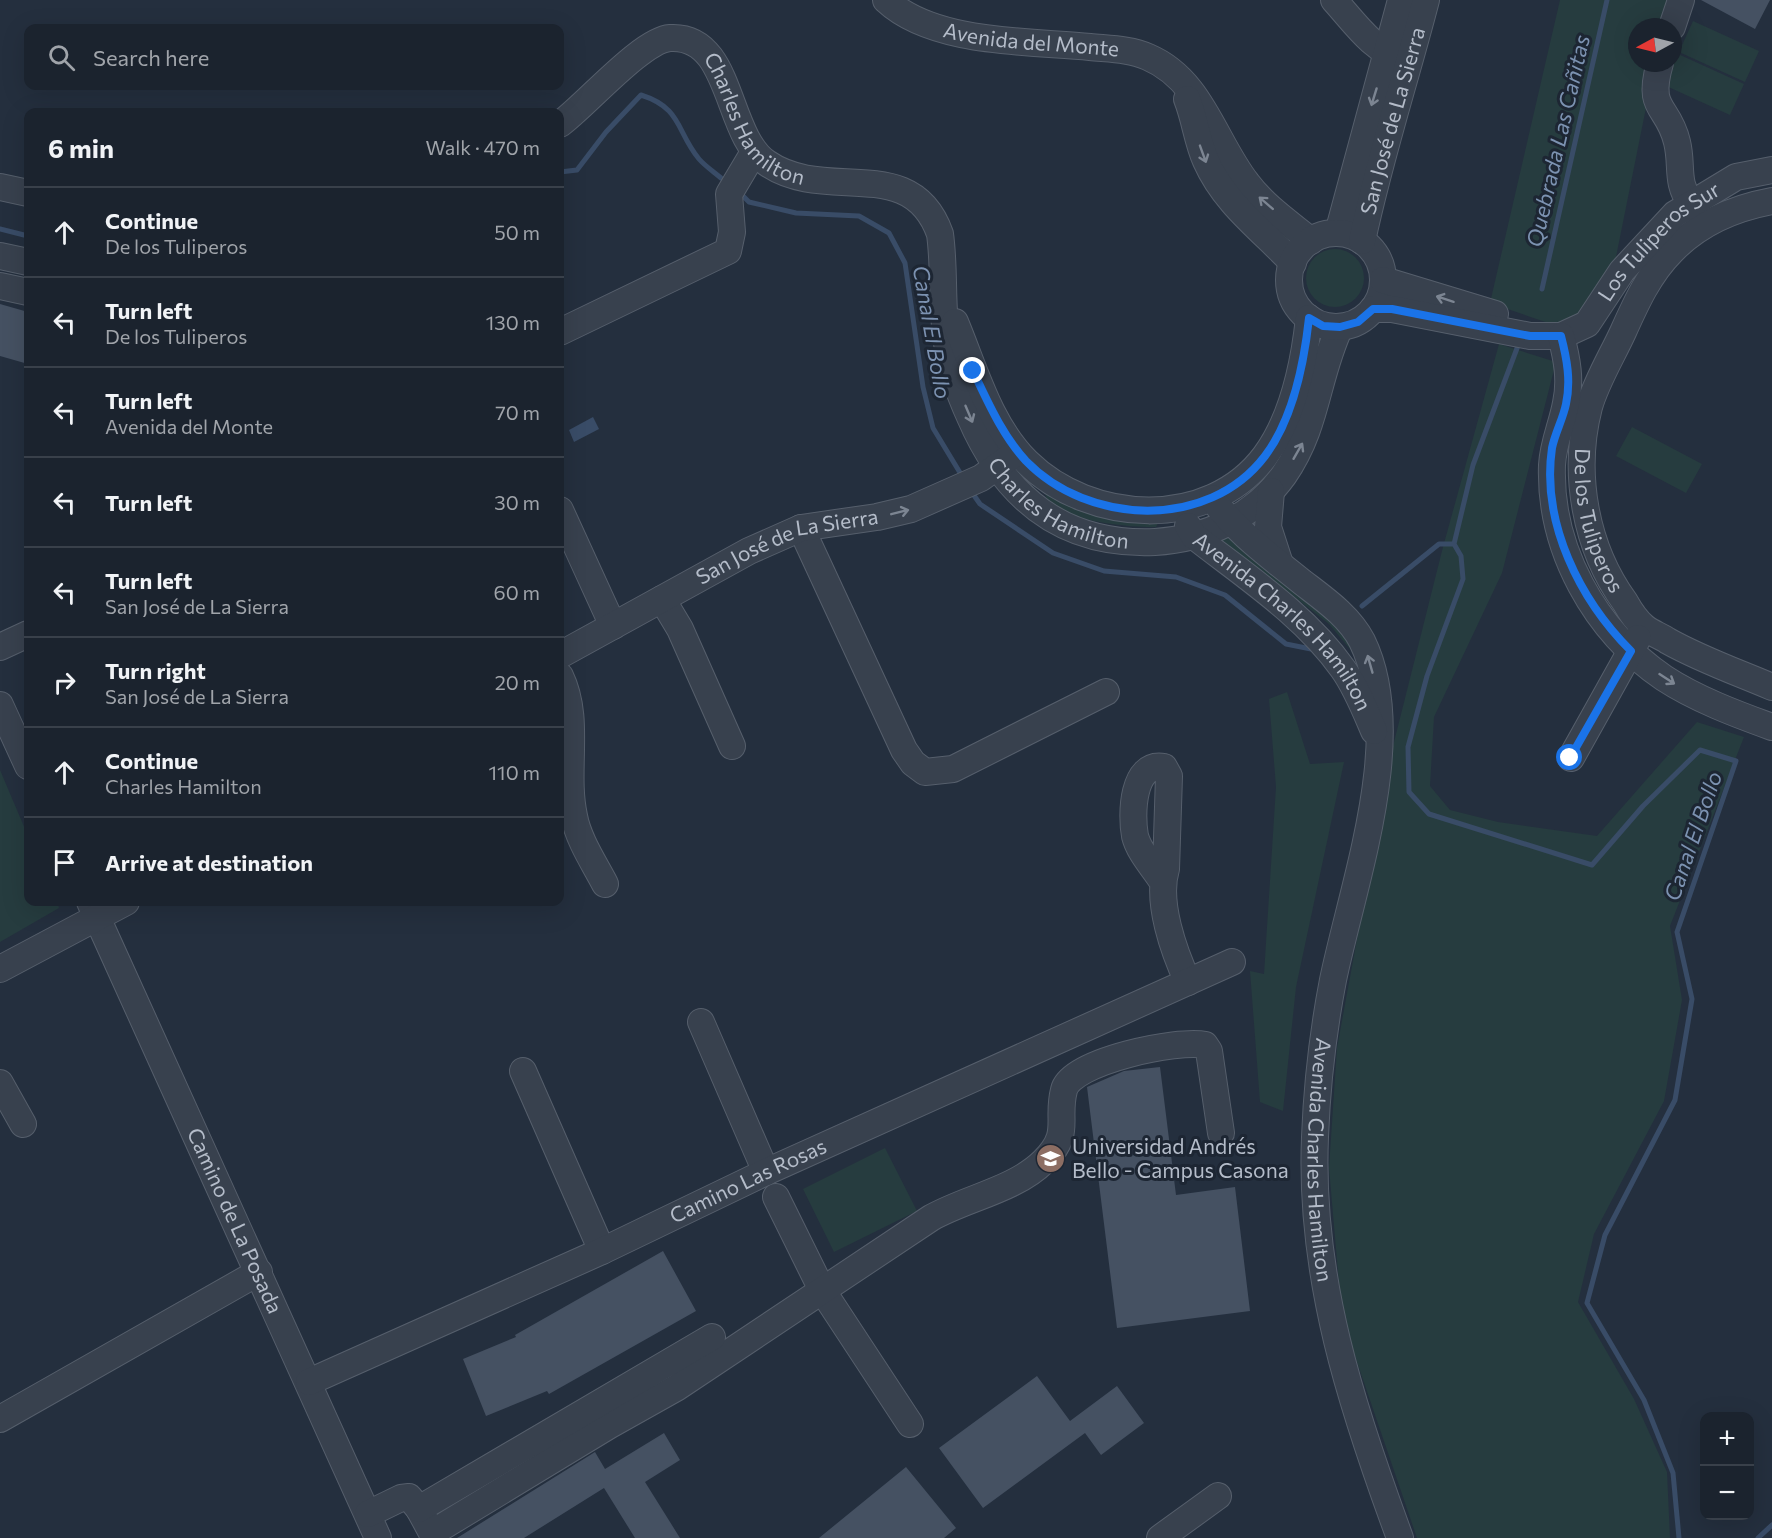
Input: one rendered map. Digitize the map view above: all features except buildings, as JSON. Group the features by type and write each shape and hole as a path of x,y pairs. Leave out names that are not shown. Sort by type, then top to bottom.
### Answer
{"street":[{"name":"Avenida del Monte","path":"886,0 902,13 931,28 963,34 1128,51 1149,57 1179,79 1202,105 1229,156 1249,186 1311,241"},
{"path":"1334,0 1399,58"},
{"name":"San José de La Sierra","path":"1399,58 1401,0"},
{"name":"San José de La Sierra","path":"1350,237 1399,58 1425,0"},
{"path":"1675,18 1681,0"},
{"name":"Charles Hamilton","path":"564,120 643,50 669,38 685,39 697,45 713,60 741,129 754,152 766,163 799,178 888,186 903,190 916,197 934,219 940,234 946,342 952,372 982,446 997,469 1025,500 1043,515 1085,534 1142,542 1194,536 1229,523"},
{"path":"1658,72 1655,86 1658,105 1677,142 1681,190 1691,204"},
{"path":"1179,79 1204,159 1218,185 1238,210 1293,263"},
{"path":"564,330 728,251 732,232 729,194 754,152"},
{"name":"Los Tuliperos Sur","path":"1561,336 1587,324 1638,252 1676,214 1736,177 1765,170"},
{"path":"0,187 24,193"},
{"name":"Los Tuliperos Sur","path":"1590,405 1638,300 1666,258 1705,225 1737,209 1772,201"},
{"path":"1350,237 1377,258 1383,280 1379,301 1358,322 1340,327 1323,326 1309,318 1297,305 1290,289 1293,263 1297,254 1311,241 1350,237"},
{"path":"0,256 24,261"},
{"path":"1383,280 1561,336"},
{"path":"0,286 24,291"},
{"name":"Charles Hamilton","path":"944,297 997,422 1017,450 1056,486 1092,503 1149,512 1212,498"},
{"path":"1373,309 1392,309 1530,336 1561,336"},
{"path":"1212,498 1236,484 1257,466 1283,426 1296,385 1309,318"},
{"path":"1229,523 1271,491 1284,475 1308,432 1333,342 1340,327"},
{"name":"De los Tuliperos","path":"1561,336 1569,369 1567,403 1552,447 1553,496 1561,536 1572,567 1596,610 1631,651 1685,690 1762,723"},
{"path":"1552,447 1590,405"},
{"name":"De los Tuliperos","path":"1590,405 1582,449 1582,483 1587,517 1610,579 1644,627 1714,665 1770,679"},
{"name":"San José de La Sierra","path":"564,653 749,551 801,528 877,517 911,509 997,469 1017,450"},
{"path":"1271,491 1268,527 1280,564"},
{"name":"Avenida Charles Hamilton","path":"1212,498 1229,523 1338,611 1361,641 1375,685 1378,742 1374,801 1323,1037 1316,1098 1315,1184 1322,1268 1337,1348 1364,1439 1400,1538"},
{"name":"Avenida Charles Hamilton","path":"1178,507 1194,536 1266,593 1310,632 1330,654 1353,687 1378,742"},
{"path":"564,519 613,626"},
{"path":"801,528 903,750 913,763 925,772 953,769 1106,692"},
{"path":"662,599 680,629 732,746"},
{"path":"1570,758 1644,627"},
{"path":"0,647 24,636"},
{"path":"1762,723 1770,679"},
{"path":"564,684 571,709 570,773 574,818 604,884"},
{"path":"0,705 24,757"},
{"path":"1162,881 1171,939 1188,982"},
{"path":"0,969 93,909"},
{"name":"Camino de La Posada","path":"93,909 378,1538"},
{"name":"Camino Las Rosas","path":"309,1382 602,1251 766,1172 1232,962"},
{"path":"701,1022 766,1172"},
{"path":"1068,1037 1085,1068"},
{"path":"368,1514 401,1498 409,1497 419,1509 432,1533 610,1425 670,1392 931,1218 953,1206 1016,1180 1043,1162 1062,1136 1064,1089 1071,1077 1085,1068 1174,1043 1205,1045 1209,1051 1221,1133"},
{"path":"523,1071 602,1251"},
{"path":"0,1083 23,1124"},
{"path":"776,1197 822,1290 910,1424"},
{"path":"0,1419 259,1272"},
{"path":"419,1509 712,1337"},
{"path":"1160,1538 1218,1496"}],"green space":[{"path":"1560,0 1667,0 1664,18 1628,18 1628,72 1653,72 1615,262 1566,329 1490,303"},
{"path":"1693,21 1759,51 1745,82 1682,53 1682,45"},
{"path":"1682,56 1744,84 1730,115 1664,85 1670,72 1682,72"},
{"path":"1335,249 1351,254 1359,262 1364,278 1359,294 1351,302 1335,307 1319,302 1311,294 1306,278 1311,262 1319,254"},
{"path":"1499,344 1556,362 1502,573 1434,717 1430,786 1450,810 1498,822 1597,836 1697,722 1744,737 1670,926 1682,1000 1664,1101 1594,1234 1578,1302 1634,1399 1667,1472 1670,1538 1417,1538 1342,1318 1329,1168 1337,1048 1391,754 1443,547"},
{"path":"1632,427 1702,464 1686,493 1616,456"},
{"path":"1045,492 1154,518 1158,523 1156,527 1093,521 1060,510 1049,502"},
{"path":"1223,532 1332,618 1353,647 1350,649 1329,624 1222,540"},
{"path":"1287,692 1310,764 1344,762 1296,987 1283,1111 1260,1102 1250,971 1264,974 1276,787 1269,699"},
{"path":"0,770 24,827 24,906 58,906 59,908 0,942"},
{"path":"885,1148 917,1211 834,1252 803,1189"}],"water":[{"path":"593,417 599,429 574,442 569,430"}],"waterway":[{"name":"Quebrada Las Cañitas","path":"1542,289 1607,0"},
{"name":"Canal El Bollo","path":"564,172 577,170 606,132 641,95 654,100 671,114 699,159 721,178"},
{"name":"Canal El Bollo","path":"744,197 749,202 796,213 859,216 889,233 905,263 923,387 933,428 962,476"},
{"name":"Canal El Bollo","path":"0,229 24,235"},
{"path":"1454,544 1473,465 1519,343"},
{"name":"Canal El Bollo","path":"973,494 980,504 1053,553 1104,571 1176,577 1225,595 1286,644 1311,649"},
{"name":"Canal El Bollo","path":"1362,606 1439,544 1454,544 1461,556 1463,579 1427,676 1408,747 1409,792 1429,814 1592,865 1643,806 1700,750 1736,761 1677,932 1692,999 1675,1100 1605,1235 1587,1303 1644,1400 1673,1473 1679,1538"},
{"name":"Canal El Bollo","path":"1758,1538 1772,1525"}],"place":[{"name":"Universidad Andrés Bello - Campus Casona","path":"1051,1159"}],"route":[{"path":"973,371 997,422 1014,447 1040,474 1056,486 1092,503 1112,508 1149,512 1212,498 1229,489 1257,466 1273,445 1283,426 1296,385 1309,318 1323,326 1340,327 1358,322 1373,309 1392,309 1530,336 1561,336 1569,369 1567,403 1552,447 1553,496 1557,520 1563,544 1583,590 1606,625 1631,651 1570,758"}]}
